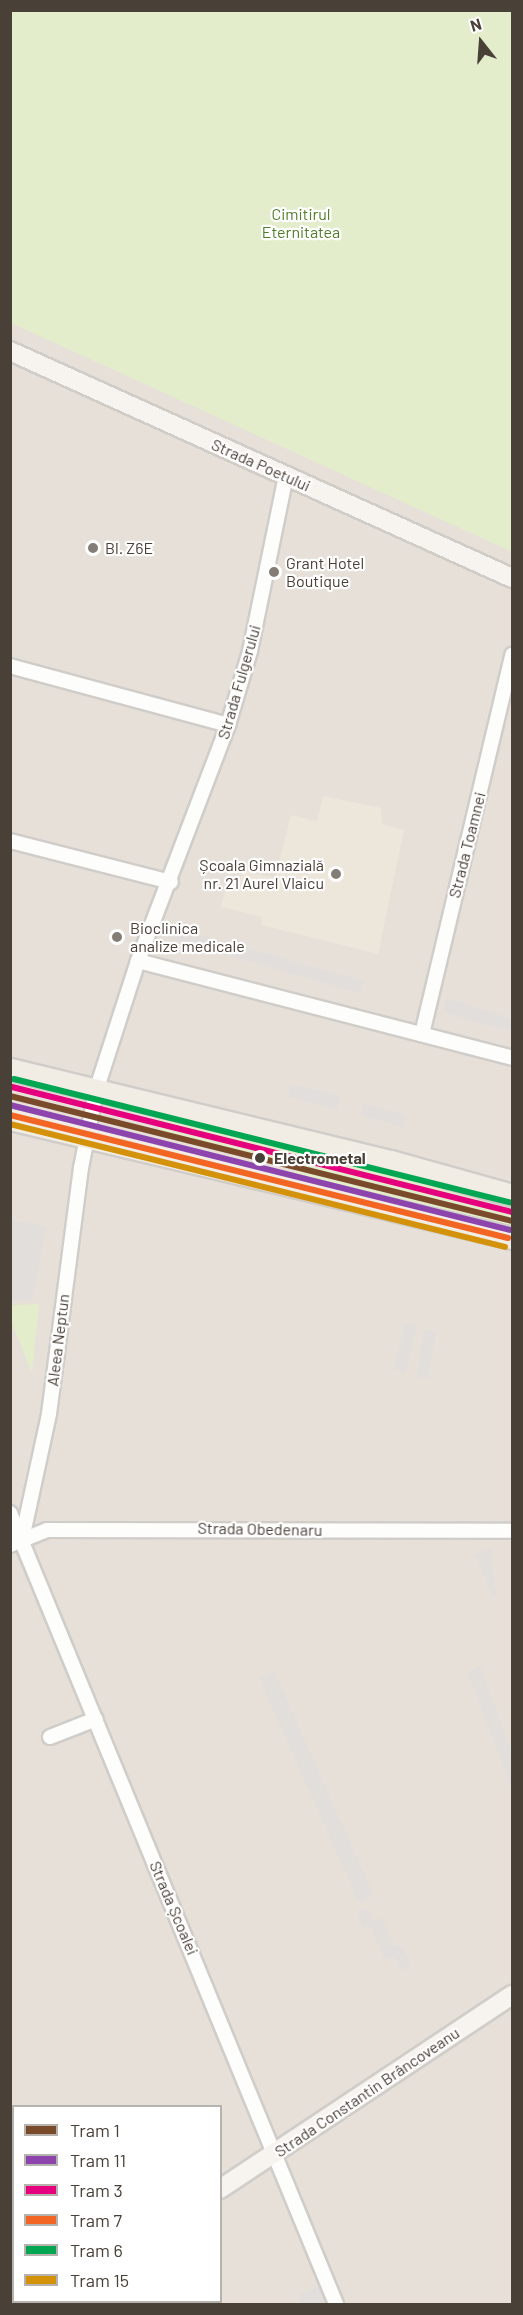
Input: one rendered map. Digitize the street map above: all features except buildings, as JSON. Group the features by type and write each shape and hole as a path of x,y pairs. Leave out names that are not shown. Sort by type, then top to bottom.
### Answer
{"main road":[{"path":"10,1069 391,1161 513,1195"},
{"path":"10,1119 86,1139 513,1238"}],"street":[{"name":"Strada Poetului","path":"10,351 513,578"},
{"name":"Strada Fulgerului","path":"96,1091 138,961 171,882 228,725 250,651 286,476"},
{"name":"Strada Toamnei","path":"422,1034 513,655"},
{"path":"10,666 228,725"},
{"path":"10,841 171,882"},
{"path":"138,961 513,1058"},
{"name":"Aleea Neptun","path":"16,1542 49,1414 86,1139 96,1091"},
{"name":"Strada Școalei","path":"10,1513 16,1542 96,1719 336,2304"},
{"name":"Strada Obedenaru","path":"16,1542 47,1530 513,1532"},
{"path":"50,1737 96,1719"},
{"name":"Strada Constantin Brâncoveanu","path":"222,2188 513,1995"}],"shaded area":[{"path":"11,11 512,11 512,2304 11,2304"},
{"name":"Școala Gimnazială nr. 21 Aurel Vlaicu","path":"323,796 381,808 382,824 404,830 378,954 261,925 262,917 221,907 228,880 239,883 243,870 275,878 291,815 317,821"},
{"path":"173,927 363,982 360,993 170,939"},
{"path":"447,998 512,1019 512,1032 443,1012"},
{"path":"291,1085 340,1096 337,1109 288,1096"},
{"path":"364,1104 406,1115 402,1127 361,1116"},
{"path":"10,1219 46,1227 33,1299 11,1300"},
{"path":"405,1323 417,1326 405,1372 393,1370"},
{"path":"424,1330 436,1332 428,1378 417,1376"},
{"path":"491,1548 496,1596 493,1598 475,1555"},
{"path":"480,1666 512,1752 512,1789 468,1673"},
{"path":"274,1672 374,1896 359,1902 259,1679"},
{"path":"368,1908 373,1921 382,1918 394,1947 402,1946 411,1966 402,1972 393,1956 384,1959 371,1926 364,1928 357,1912"},
{"path":"320,2286 328,2304 302,2304 298,2295"}],"green space":[{"name":"Cimitirul Eternitatea","path":"10,11 512,11 512,552 11,323"},
{"path":"160,1117 512,1204 512,1226 294,1176 296,1167 157,1133"},
{"path":"39,1304 32,1373 11,1321 11,1305"}],"tram line":[{"name":"6","path":"14,1079 512,1203"},
{"name":"3","path":"12,1087 512,1212"},
{"name":"1","path":"10,1096 512,1221"},
{"name":"11","path":"10,1105 510,1230"},
{"name":"7","path":"10,1115 508,1238"},
{"name":"15","path":"10,1124 505,1247"}],"place":[{"name":"Bl. Z6E","path":"93,548"},
{"name":"Grant Hotel Boutique","path":"274,572"},
{"name":"Școala Gimnazială nr. 21 Aurel Vlaicu","path":"336,874"},
{"name":"Bioclinica analize medicale","path":"117,937"},
{"name":"Electrometal","path":"260,1158"}]}
